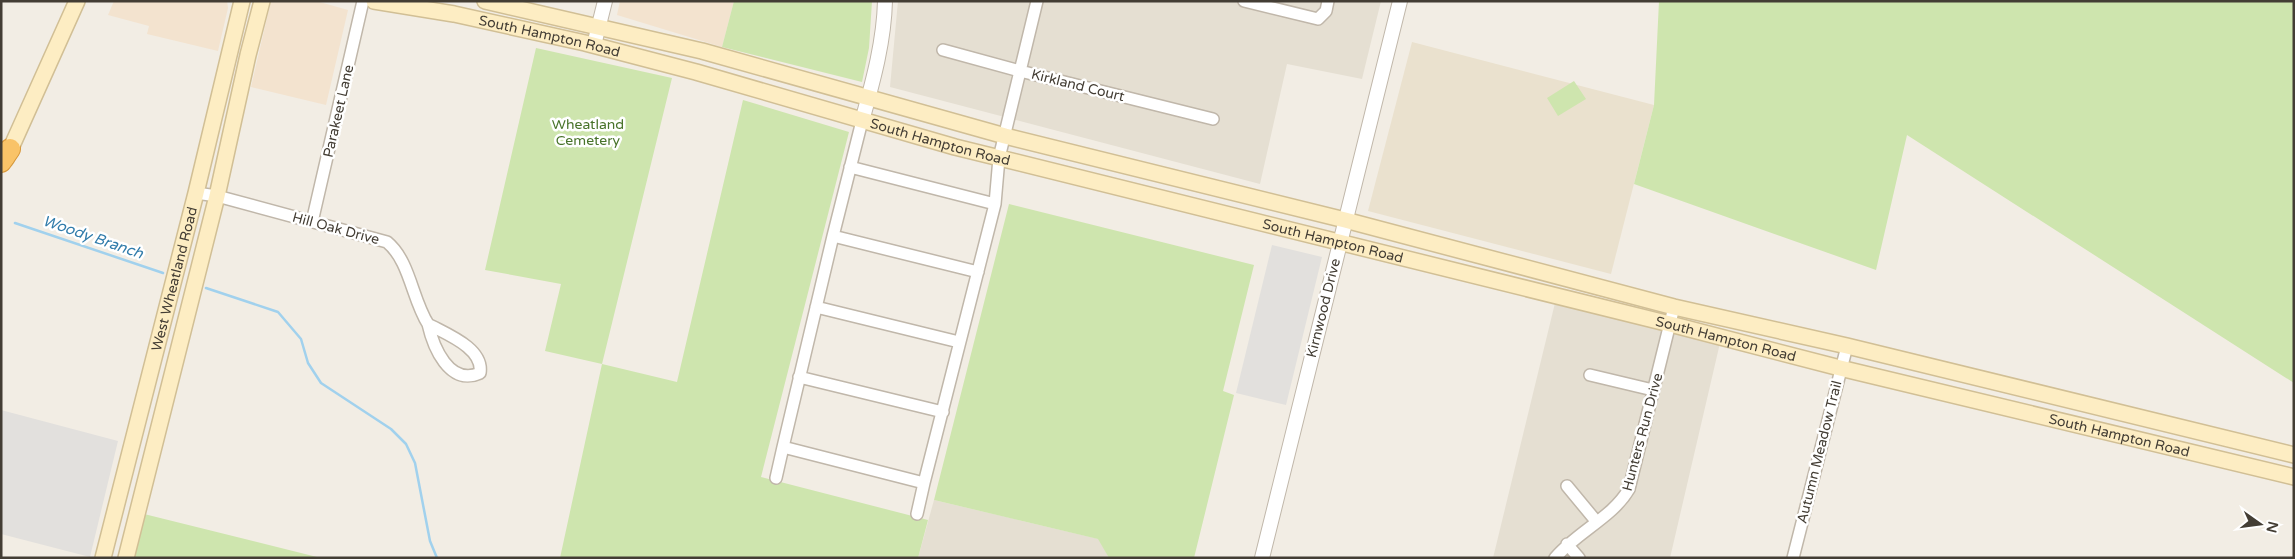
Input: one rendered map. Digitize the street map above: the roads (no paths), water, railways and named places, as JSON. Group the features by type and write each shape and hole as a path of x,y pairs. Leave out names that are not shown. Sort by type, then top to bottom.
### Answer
{"main road":[{"path":"1,169 77,1"},
{"name":"West Wheatland Road","path":"103,558 196,193 242,1"},
{"name":"West Wheatland Road","path":"126,558 217,196 262,1"},
{"name":"South Hampton Road","path":"374,1 454,14 594,45 999,158 1670,324 1840,368 2294,477"},
{"name":"South Hampton Road","path":"485,1 702,51 1005,136 1345,220 1674,307 1847,346 2294,455"},
{"path":"696,72 702,51"},
{"path":"2071,424 2077,402"},
{"path":"2164,446 2170,425"},
{"path":"136,428 157,433"}],"street":[{"name":"Parakeet Lane","path":"312,222 363,1"},
{"path":"594,45 605,1"},
{"path":"776,478 833,236 878,63 885,1"},
{"path":"917,514 995,204 999,158 1038,1"},
{"path":"1244,1 1313,19 1323,16 1328,1"},
{"name":"Kirnwood Drive","path":"1262,558 1400,1"},
{"name":"Kirkland Court","path":"943,50 1020,71 1213,118"},
{"path":"850,167 995,204"},
{"name":"Hill Oak Drive","path":"196,193 217,196 380,239 392,246 428,324 432,342 445,364 467,376 480,373 480,363 472,351 428,324"},
{"path":"833,236 978,272"},
{"path":"816,307 959,342"},
{"name":"Hunters Run Drive","path":"1555,558 1567,544 1622,501 1628,490 1674,307"},
{"name":"Autumn Meadow Trail","path":"1793,558 1847,346"},
{"path":"1590,375 1653,390"},
{"path":"799,377 942,412"},
{"path":"783,448 924,483"},
{"path":"1567,486 1596,521"},
{"path":"1567,544 1580,558"}],"waterway":[{"name":"Woody Branch","path":"15,223 163,273"},
{"name":"Woody Branch","path":"206,288 278,312 301,339 308,363 321,383 391,429 406,444 415,463 430,541 437,558"}],"park label":[{"name":"Wheatland Cemetery","path":"588,132"}]}
